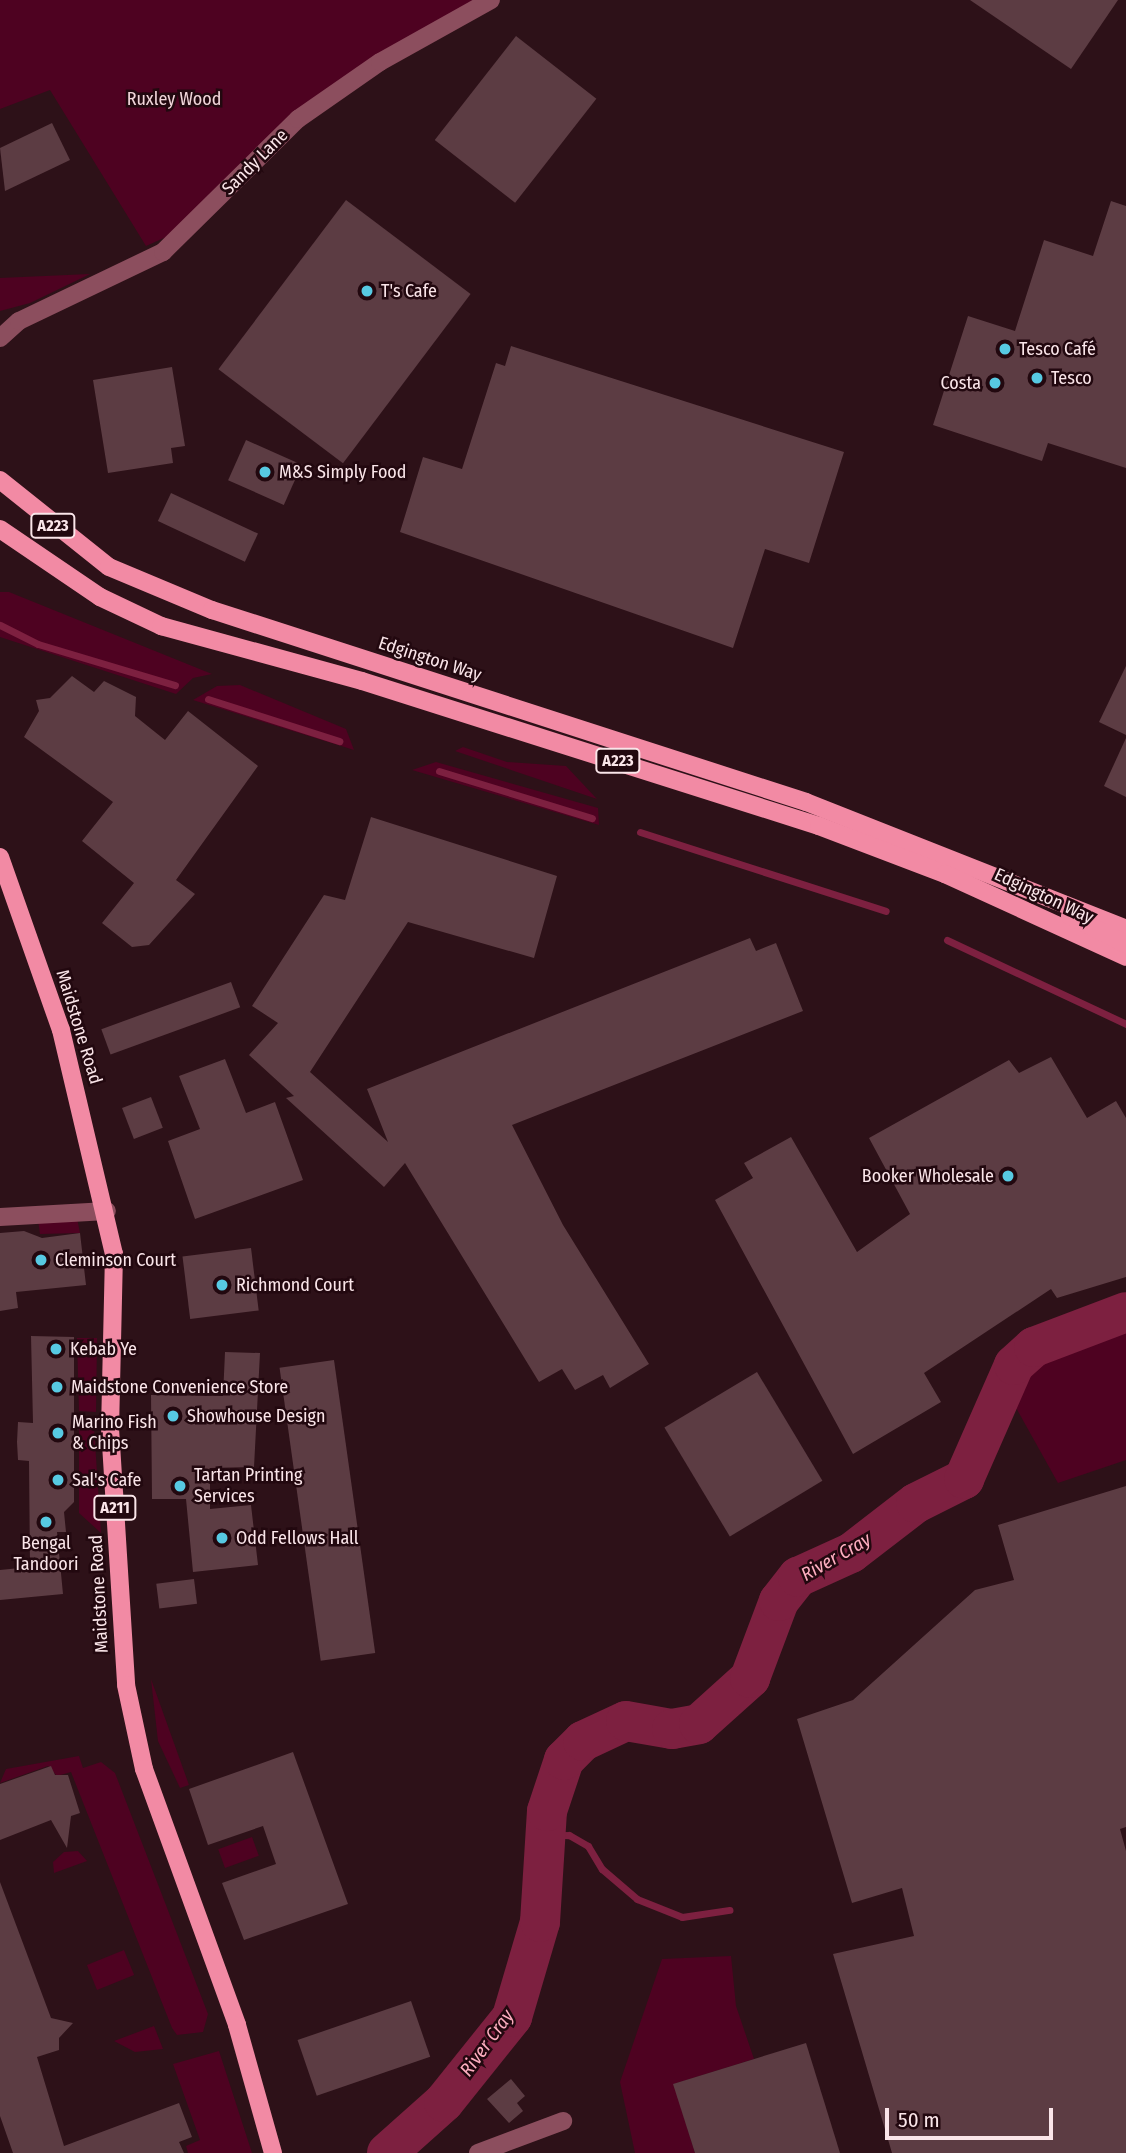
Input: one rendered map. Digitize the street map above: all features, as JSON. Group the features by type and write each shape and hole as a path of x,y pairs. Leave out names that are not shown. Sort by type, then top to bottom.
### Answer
{"main road":[{"name":"Edgington Way","path":"0,480 109,567 256,639 348,666 362,681 890,832 902,848 948,864 1126,957"},
{"name":"Edgington Way","path":"0,529 100,597 161,626 256,639 589,732 649,761 948,864 1015,881 1126,929"},
{"name":"Maidstone Road","path":"0,857 61,1030 107,1211 114,1254 110,1429 126,1685 145,1769 237,2025 273,2153"},
{"name":"Edgington Way","path":"1015,881 1015,889 1126,944"}],"street":[{"name":"Sandy Lane","path":"0,338 19,321 163,252 298,119 380,62 491,0"},
{"name":"Sandy Lane","path":"0,321 19,321"},
{"path":"0,1217 107,1211"},
{"path":"478,2153 563,2121"}],"green space":[{"name":"Ruxley Wood","path":"0,0 486,0 379,60 166,237 146,246 50,90 0,109"},
{"path":"90,274 30,303 0,311 0,278"},
{"path":"0,592 9,592 212,674 193,678 176,694 0,637"},
{"path":"240,685 346,729 354,750 193,700 217,686"},
{"path":"463,747 507,762 566,766 597,799 455,751"},
{"path":"436,762 598,808 599,825 412,770"},
{"path":"77,1218 80,1233 40,1234 38,1220"},
{"path":"1126,1332 1126,1460 1058,1483 1010,1397 1029,1365 1060,1347"},
{"path":"77,1338 97,1338 96,1412 79,1411"},
{"path":"79,1425 94,1427 101,1533 79,1513"},
{"path":"151,1679 189,1785 180,1788 158,1741"},
{"path":"79,1756 83,1768 101,1762 115,1773 208,2014 203,2032 177,2035 172,2028 71,1772 57,1776 48,1766 0,1783 6,1769"},
{"path":"252,1837 259,1856 225,1868 218,1849"},
{"path":"78,1851 87,1861 54,1873 53,1862 64,1852"},
{"path":"124,1950 134,1975 97,1990 87,1965"},
{"path":"731,1956 736,2006 754,2059 674,2084 695,2153 635,2153 620,2082 662,1959"},
{"path":"154,2026 163,2049 135,2052 114,2041"},
{"path":"219,2051 252,2153 188,2153 186,2146 200,2140 173,2064"}],"building":[{"path":"970,0 1118,0 1071,69"},
{"path":"516,36 596,99 515,203 435,140"},
{"path":"52,123 70,160 5,191 0,148"},
{"path":"346,200 471,294 343,463 218,369"},
{"name":"Tesco","path":"1111,201 1126,206 1126,468 1048,443 1042,461 933,425 968,316 1015,331 1044,240 1093,256"},
{"path":"511,346 844,452 809,563 765,549 733,648 400,532 423,457 462,469 496,363 505,366"},
{"path":"172,367 185,446 171,448 173,463 108,473 93,380"},
{"name":"M&S Simply Food","path":"246,440 302,465 284,505 228,480"},
{"path":"171,493 258,534 245,562 158,521"},
{"path":"1126,666 1126,735 1099,722"},
{"path":"72,676 94,692 104,681 136,697 135,716 165,740 188,711 258,766 176,880 195,894 149,945 132,947 102,923 134,883 82,841 113,802 24,737 39,711 36,700 50,698"},
{"path":"1126,738 1126,797 1104,786"},
{"path":"371,817 557,876 534,958 408,922 310,1072 388,1142 367,1089 750,938 756,951 776,943 803,1011 512,1125 563,1225 649,1364 610,1388 603,1375 575,1390 562,1369 539,1382 405,1163 384,1187 286,1098 294,1096 249,1055 278,1023 252,1006 324,895 345,900"},
{"path":"231,982 240,1007 111,1055 101,1029"},
{"name":"Booker Wholesale","path":"1051,1057 1087,1118 1116,1101 1126,1118 1126,1277 1057,1298 1051,1289 924,1373 941,1402 853,1454 715,1200 753,1178 744,1163 791,1137 857,1252 910,1214 869,1138 1009,1060 1019,1073"},
{"path":"225,1059 246,1113 275,1102 303,1180 195,1219 168,1141 200,1129 179,1076"},
{"path":"151,1097 163,1128 134,1139 122,1108"},
{"name":"Cleminson Court","path":"24,1231 42,1238 80,1233 86,1285 16,1292 18,1308 0,1311 0,1233"},
{"name":"Richmond Court","path":"251,1248 259,1311 190,1319 183,1256"},
{"path":"31,1336 74,1337 74,1502 64,1512 66,1532 57,1532 63,1594 0,1600 0,1570 30,1567 29,1461 18,1460 17,1442 18,1422 33,1423"},
{"path":"225,1352 260,1353 254,1467 210,1468 210,1509 251,1505 258,1565 193,1572 186,1499 152,1499 151,1395 223,1396"},
{"path":"334,1360 375,1653 321,1661 280,1368"},
{"path":"757,1372 822,1481 730,1536 664,1428"},
{"path":"1126,1486 1126,1827 1120,1829 1126,1851 1126,2153 892,2153 833,1954 914,1936 902,1888 852,1903 797,1719 853,1700 975,1590 1014,1580 998,1525"},
{"path":"194,1579 197,1604 159,1608 156,1584"},
{"path":"293,1752 348,1904 244,1940 222,1883 276,1864 263,1826 208,1845 189,1789"},
{"path":"51,1766 55,1775 68,1775 80,1813 71,1816 67,1848 51,1820 0,1840 0,1784"},
{"path":"0,1882 51,2018 73,2023 59,2038 59,2050 37,2057 64,2146 179,2103 192,2137 179,2142 184,2153 13,2153 0,2116"},
{"path":"411,2001 430,2057 317,2096 298,2040"},
{"path":"806,2043 840,2153 695,2153 673,2084"},
{"path":"511,2079 525,2096 517,2103 523,2111 509,2123 487,2099"}],"waterway":[{"path":"0,625 38,644 175,685"},
{"path":"208,699 339,741"},
{"path":"439,771 592,818"},
{"path":"640,832 886,911"},
{"path":"947,940 1126,1024"},
{"name":"River Cray","path":"387,2153 444,2102 512,2017 540,1922 547,1811 564,1760 583,1741 626,1721 672,1729 699,1724 750,1678 779,1601 798,1577 851,1553 916,1503 964,1479 1014,1365 1034,1347 1126,1312"},
{"path":"547,1834 569,1835 588,1846 602,1869 637,1899 682,1917 729,1910"}],"place":[{"name":"T's Cafe","path":"367,291"},
{"name":"Tesco Café","path":"1005,349"},
{"name":"Tesco","path":"1037,378"},
{"name":"Costa","path":"995,383"},
{"name":"M&S Simply Food","path":"265,472"},
{"name":"Booker Wholesale","path":"1008,1176"},
{"name":"Cleminson Court","path":"41,1260"},
{"name":"Richmond Court","path":"222,1285"},
{"name":"Kebab Ye","path":"56,1349"},
{"name":"Maidstone Convenience Store","path":"57,1387"},
{"name":"Showhouse Design","path":"173,1416"},
{"name":"Marino Fish & Chips","path":"58,1433"},
{"name":"Sal's Cafe","path":"58,1480"},
{"name":"Tartan Printing Services","path":"180,1486"},
{"name":"Bengal Tandoori","path":"46,1522"},
{"name":"Odd Fellows Hall","path":"222,1538"}]}
